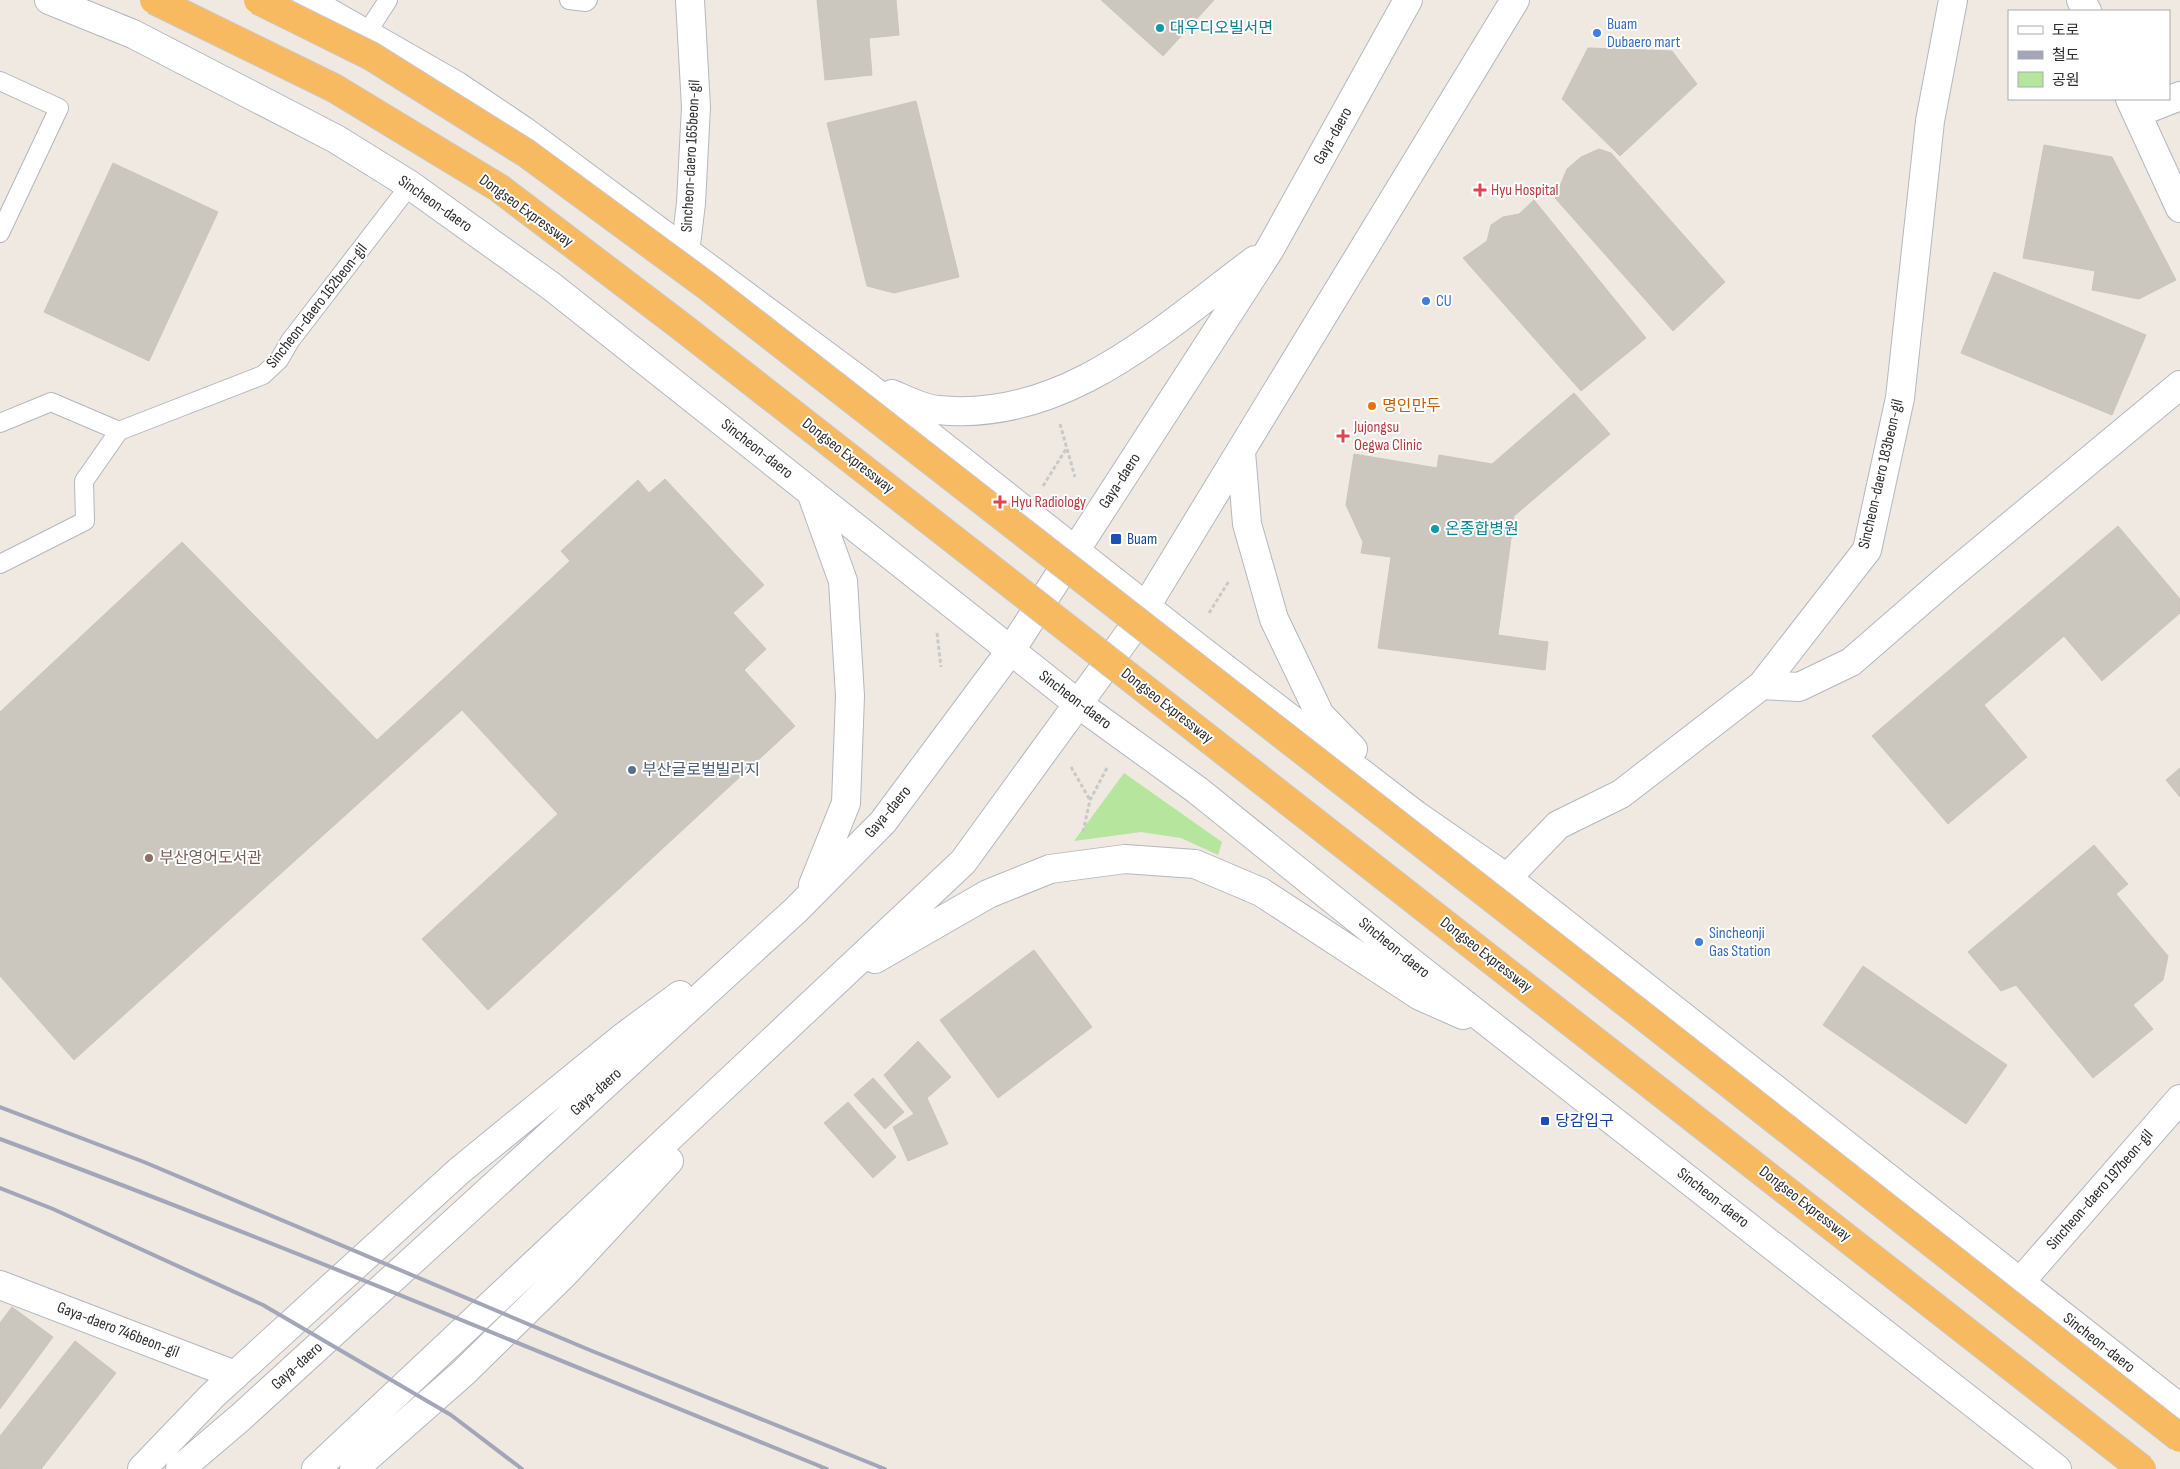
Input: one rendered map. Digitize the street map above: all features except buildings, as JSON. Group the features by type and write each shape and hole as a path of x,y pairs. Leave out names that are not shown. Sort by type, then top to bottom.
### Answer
{"highway":[{"name":"Dongseo Expressway","path":"154,0 334,88 499,188 706,346 2142,1469"},
{"path":"258,0 371,56 526,153 707,286 1633,1008 2180,1438"}],"main road":[{"name":"Sincheon-daero","path":"48,0 133,34 336,139 410,185 551,286 1077,703 1197,790 2056,1469"},
{"name":"Sincheon-daero","path":"307,0 457,86 524,131 935,437 1075,551 1416,815 1507,878 2180,1408"},
{"name":"Sincheon-daero 165beon-gil","path":"685,252 691,203 696,107 690,0"},
{"name":"Gaya-daero","path":"180,1469 241,1417 796,910 883,822 1010,650 1270,249 1408,0"},
{"path":"316,1469 963,862 1131,631 1515,0"},
{"name":"Sincheon-daero 183beon-gil","path":"1507,878 1558,826 1621,794 1762,685 1867,550 1900,398 1930,122 1953,0"},
{"path":"2162,100 2134,106 2180,208"},
{"path":"867,386 936,410 983,412 1028,403 1073,387 1130,354 1270,249"},
{"path":"1762,685 1800,687 1851,662 1950,576 2180,385"},
{"path":"1241,452 1247,524 1274,619 1320,714 1416,815"},
{"path":"142,1469 235,1375 460,1171 622,1038 796,910 813,885 846,803 850,696 842,581 811,492"},
{"path":"354,1469 463,1374 565,1273 835,981 988,894 1050,869 1125,858 1195,864 1261,892 1420,996 1503,1033"},
{"name":"Sincheon-daero 197beon-gil","path":"2021,1281 2180,1099"},
{"name":"Gaya-daero 746beon-gil","path":"0,1285 235,1375"}],"lane":[{"path":"366,34 388,0"},
{"path":"569,0 586,2 588,0"},
{"path":"0,81 59,108 0,233"},
{"name":"Sincheon-daero 162beon-gil","path":"119,431 263,375 279,360 290,340 410,185"},
{"path":"0,422 51,402 119,431 84,481 85,521 0,564"}],"path":[{"path":"1058,420 1075,477"},
{"path":"1042,486 1067,448"},
{"path":"1209,613 1232,577"},
{"path":"936,631 941,668"},
{"path":"1069,762 1090,800"},
{"path":"1082,840 1090,800 1109,766"}],"green space":[{"path":"1124,773 1222,842 1218,855 1181,838 1141,832 1074,841"}],"railway":[{"path":"0,1107 144,1162 592,1351 885,1469"},
{"path":"0,1139 311,1259 827,1469"},
{"path":"0,1188 53,1209 263,1305 451,1415 522,1469"}],"place":[{"name":"대우디오빌서면","path":"1160,28"},
{"name":"Buam Dubaero mart","path":"1597,33"},
{"name":"Hyu Hospital","path":"1480,190"},
{"name":"CU","path":"1426,301"},
{"name":"명인만두","path":"1372,406"},
{"name":"Jujongsu Oegwa Clinic","path":"1343,436"},
{"name":"Hyu Radiology","path":"1000,502"},
{"name":"온종합병원","path":"1435,529"},
{"name":"Buam","path":"1116,539"},
{"name":"부산글로벌빌리지","path":"632,770"},
{"name":"부산영어도서관","path":"149,858"},
{"name":"Sincheonji Gas Station","path":"1699,942"},
{"name":"당감입구","path":"1545,1121"}]}
